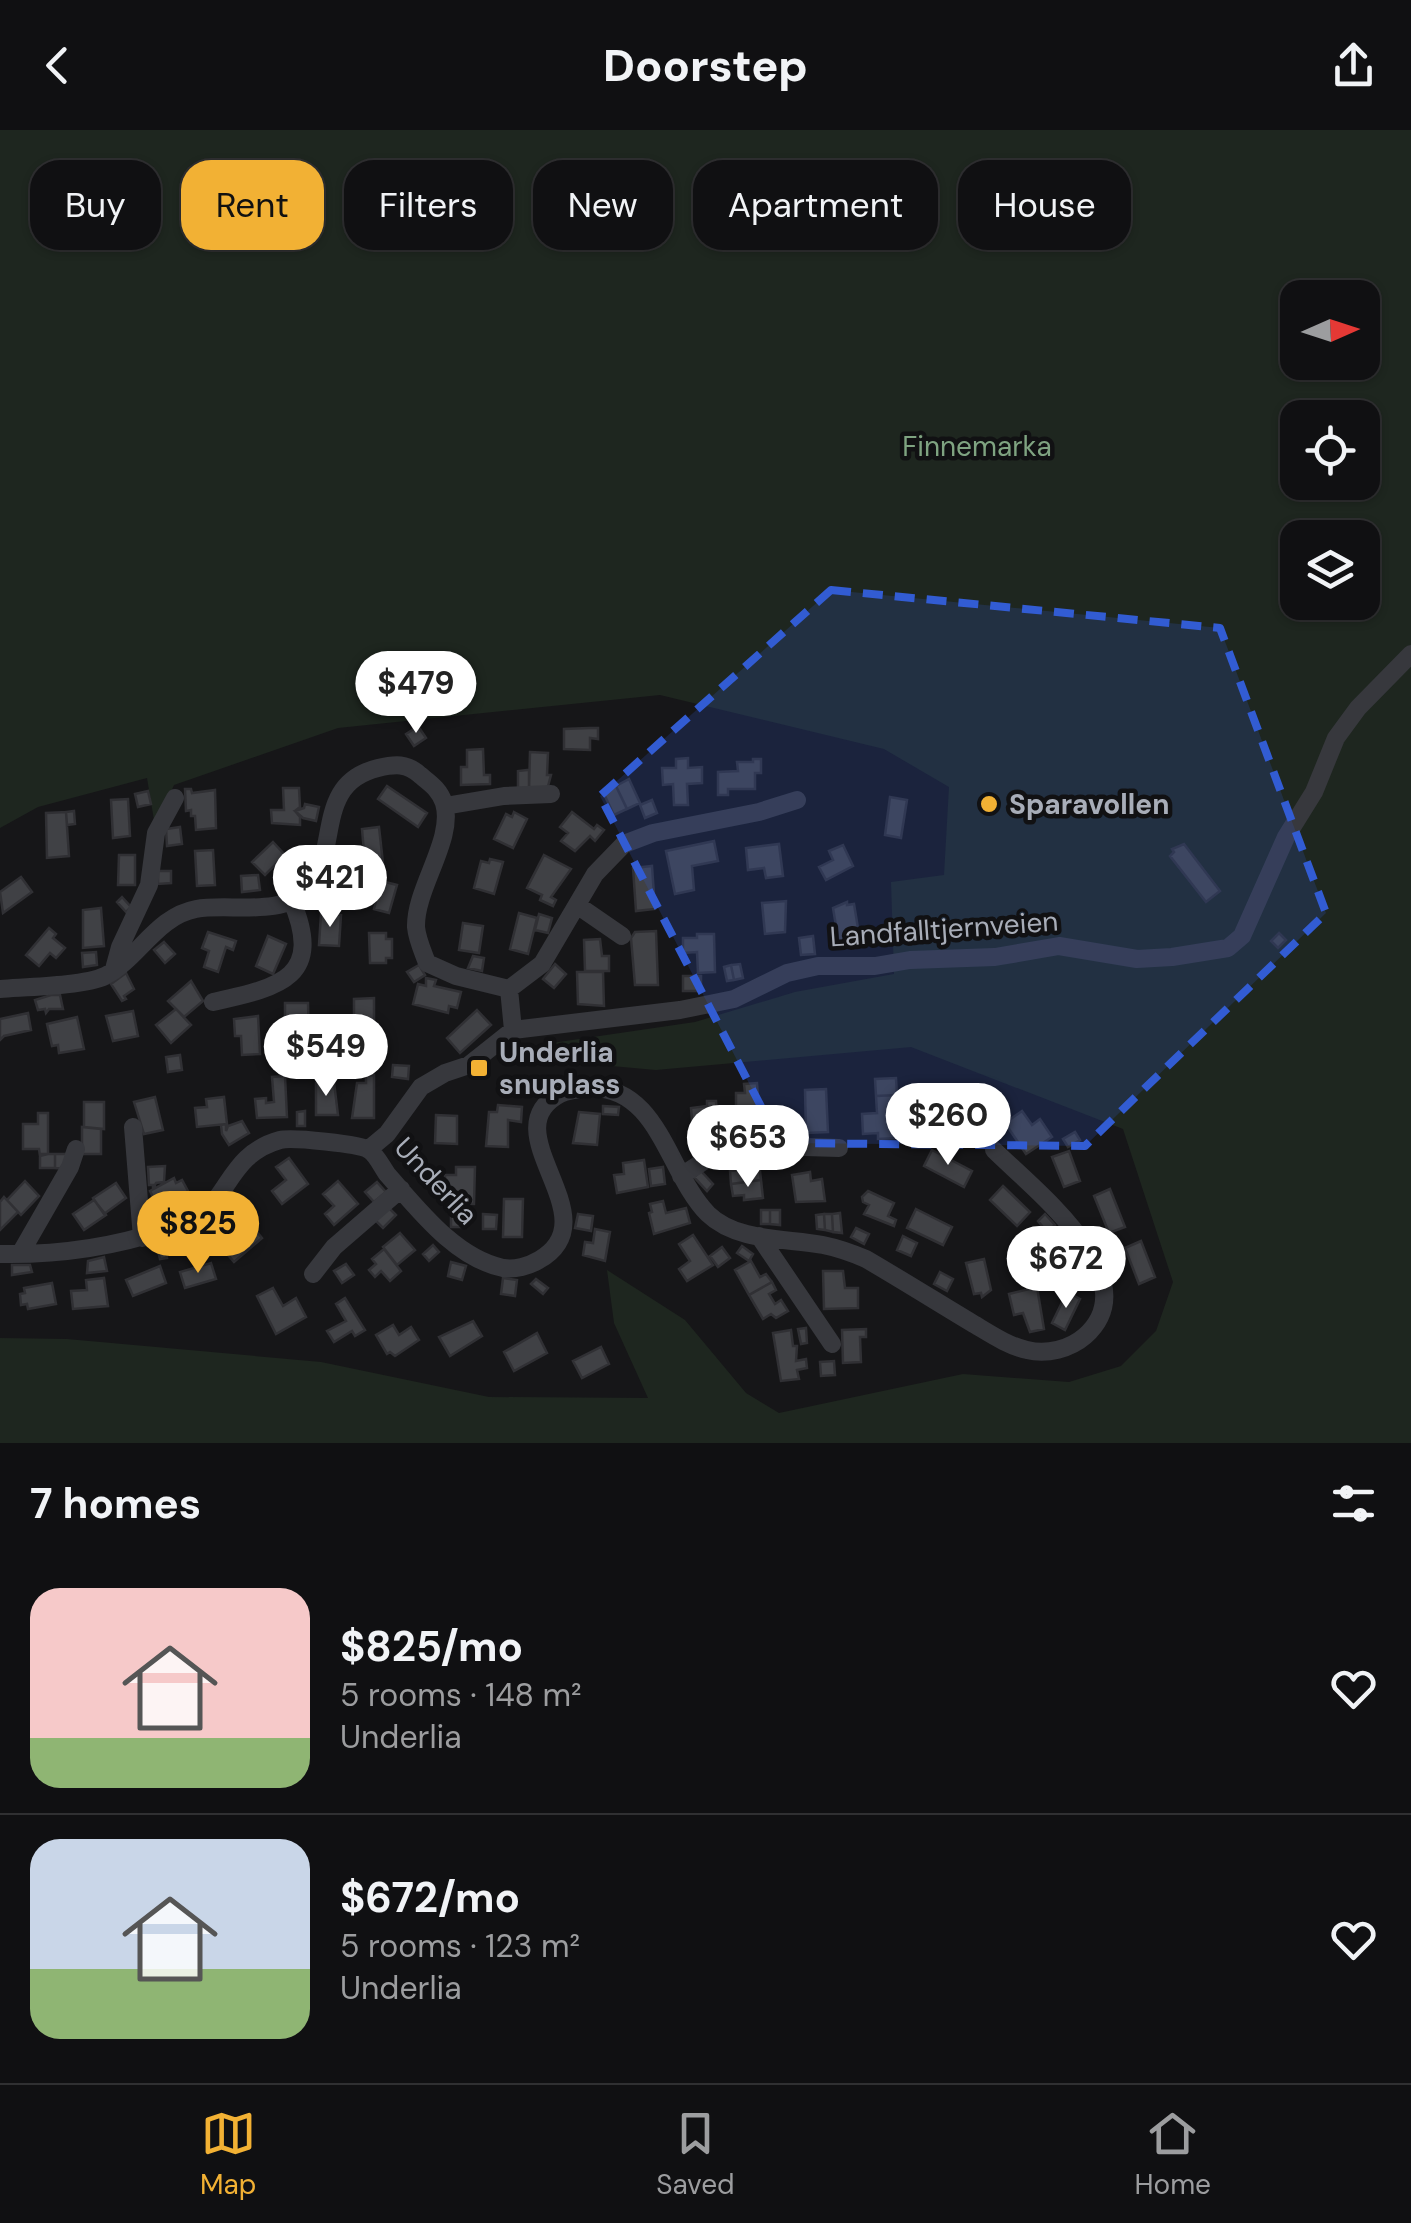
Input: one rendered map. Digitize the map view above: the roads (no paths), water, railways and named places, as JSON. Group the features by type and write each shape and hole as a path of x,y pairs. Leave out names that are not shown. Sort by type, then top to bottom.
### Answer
{"street":[{"name":"Landfalltjernveien","path":"513,1030 698,1007 734,999 786,972 818,966 995,957 1059,946 1136,959 1228,948 1242,936 1286,838 1314,792 1336,738 1358,708 1411,654"},
{"path":"0,989 104,977 172,918 193,910 273,905 291,900 306,891 315,874 338,797 354,776 397,764 411,767 438,789 445,806 439,847 418,902 416,930 427,963 456,976 509,989"},
{"path":"445,806 498,796 551,794"},
{"path":"114,969 149,885 156,833 175,798"},
{"path":"509,989 542,964 595,874 624,844 797,800"},
{"path":"213,1002 274,984 286,978 300,962 304,943 291,900"},
{"path":"577,905 622,936"},
{"path":"368,1149 387,1134 421,1086 469,1066 513,1030 509,989"},
{"name":"Underlia","path":"0,1254 55,1255 142,1238 193,1220 250,1152 282,1139 315,1139 368,1149 452,1242 479,1260 508,1269 532,1264 551,1253 562,1233 564,1213 540,1151 536,1130 542,1110 560,1094 580,1088 601,1088 621,1094 643,1111 681,1176 711,1216 729,1228 825,1245 866,1259 998,1338 1027,1350 1049,1352 1099,1332 1104,1296 1096,1261 1086,1242 994,1150"},
{"path":"134,1127 142,1238"},
{"path":"681,1176 737,1144 839,1148"},
{"path":"20,1254 76,1149"},
{"path":"313,1274 334,1247 401,1189"},
{"path":"759,1236 832,1344"}],"place":[{"name":"Sparavollen","path":"989,804"},
{"name":"Underlia snuplass","path":"479,1068"}],"park label":[{"name":"Finnemarka","path":"977,446"}]}
